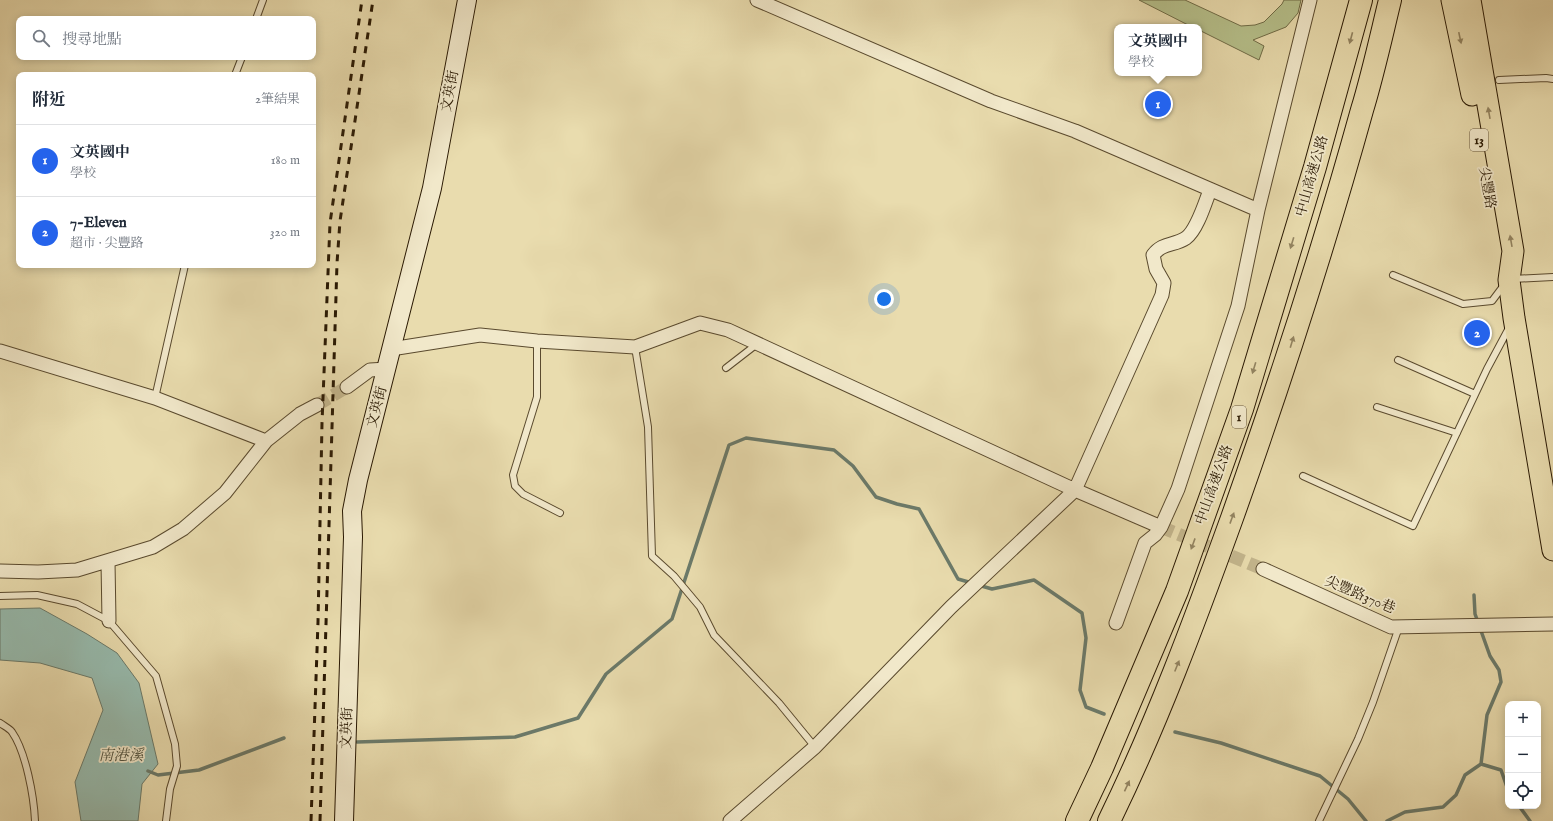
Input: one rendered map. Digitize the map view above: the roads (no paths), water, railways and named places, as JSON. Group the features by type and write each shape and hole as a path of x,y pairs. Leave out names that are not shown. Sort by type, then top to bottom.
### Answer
{"highway":[{"name":"中山高速公路","path":"1077,821 1102,768 1177,591 1242,409 1315,167 1361,0"},
{"name":"中山高速公路","path":"1109,821 1129,782 1194,624 1268,418 1315,270 1363,109 1390,0"}],"main road":[{"name":"尖豐路","path":"1452,0 1470,86 1499,255 1509,280 1514,318 1544,474 1553,550"},
{"name":"尖豐路","path":"1470,0 1513,251 1509,280"}],"street":[{"name":"文英街","path":"344,821 353,545 352,511 358,480 432,188 467,0"},
{"path":"757,0 991,101 1075,131 1258,210"},
{"path":"1116,623 1145,543 1155,535 1161,527 1178,489 1238,306 1258,210 1310,0"},
{"path":"730,821 815,747 975,584 1075,490 1162,295 1164,283 1156,269 1153,255 1158,248 1186,238 1193,230 1210,190"},
{"path":"391,349 480,335 537,341 635,347 700,323 728,330 1075,490 1161,527"},
{"path":"0,351 155,398 266,441"},
{"path":"347,387 370,370 387,369"},
{"path":"0,571 38,572 77,570 108,562 153,547 183,528 225,493 266,441 300,414 317,405"},
{"path":"108,562 109,621"},
{"name":"尖豐路370巷","path":"1263,569 1391,627 1553,624"}],"lane":[{"path":"257,16 263,0"},
{"path":"237,72 241,60"},
{"path":"1499,80 1553,79"},
{"path":"155,398 184,268"},
{"path":"1393,275 1463,304 1492,301 1509,280 1553,277"},
{"path":"1303,476 1413,526 1475,394 1514,318"},
{"path":"537,341 537,397 513,475 515,486 523,494 560,513"},
{"path":"726,368 757,344"},
{"path":"635,347 648,427 652,556 679,582 700,607 714,635 779,703 815,747"},
{"path":"1398,360 1475,394"},
{"path":"1377,407 1457,433"},
{"path":"0,596 37,595 77,604 109,621 156,676 175,744 177,766 170,789 166,821"},
{"path":"1319,821 1358,739 1373,702 1399,627"},
{"path":"0,723 11,731 18,742 28,776 35,821"}],"water":[{"name":"南港溪","path":"40,608 87,634 117,653 139,683 158,764 142,784 138,821 81,821 75,782 103,710 92,678 40,663 0,660 0,609"}],"waterway":[{"path":"357,742 515,737 578,718 606,674 672,619 729,445 746,438 834,450 853,466 876,497 919,509 958,579 972,583"},
{"path":"978,585 992,589 1034,580 1082,613 1086,638 1080,690 1086,707 1104,714"},
{"path":"1474,595 1475,614 1478,622"},
{"path":"1387,821 1405,812 1443,807 1456,795 1465,775 1481,764 1487,715 1501,682 1499,670 1490,656 1480,628"},
{"path":"1175,732 1221,743 1320,776 1348,799 1366,821"},
{"path":"148,771 158,775 199,770 284,738"},
{"path":"1481,764 1501,770 1505,781"},
{"path":"1521,809 1530,821"}],"tunnel":[{"path":"317,405 347,387"},
{"path":"1161,527 1263,569"}],"railway":[{"path":"311,821 318,622 322,423 330,223 362,0"},
{"path":"320,821 337,263 340,221 373,0"}],"place":[{"name":"文英國中","path":"1158,104"},
{"name":"7-Eleven","path":"1477,333"}]}
